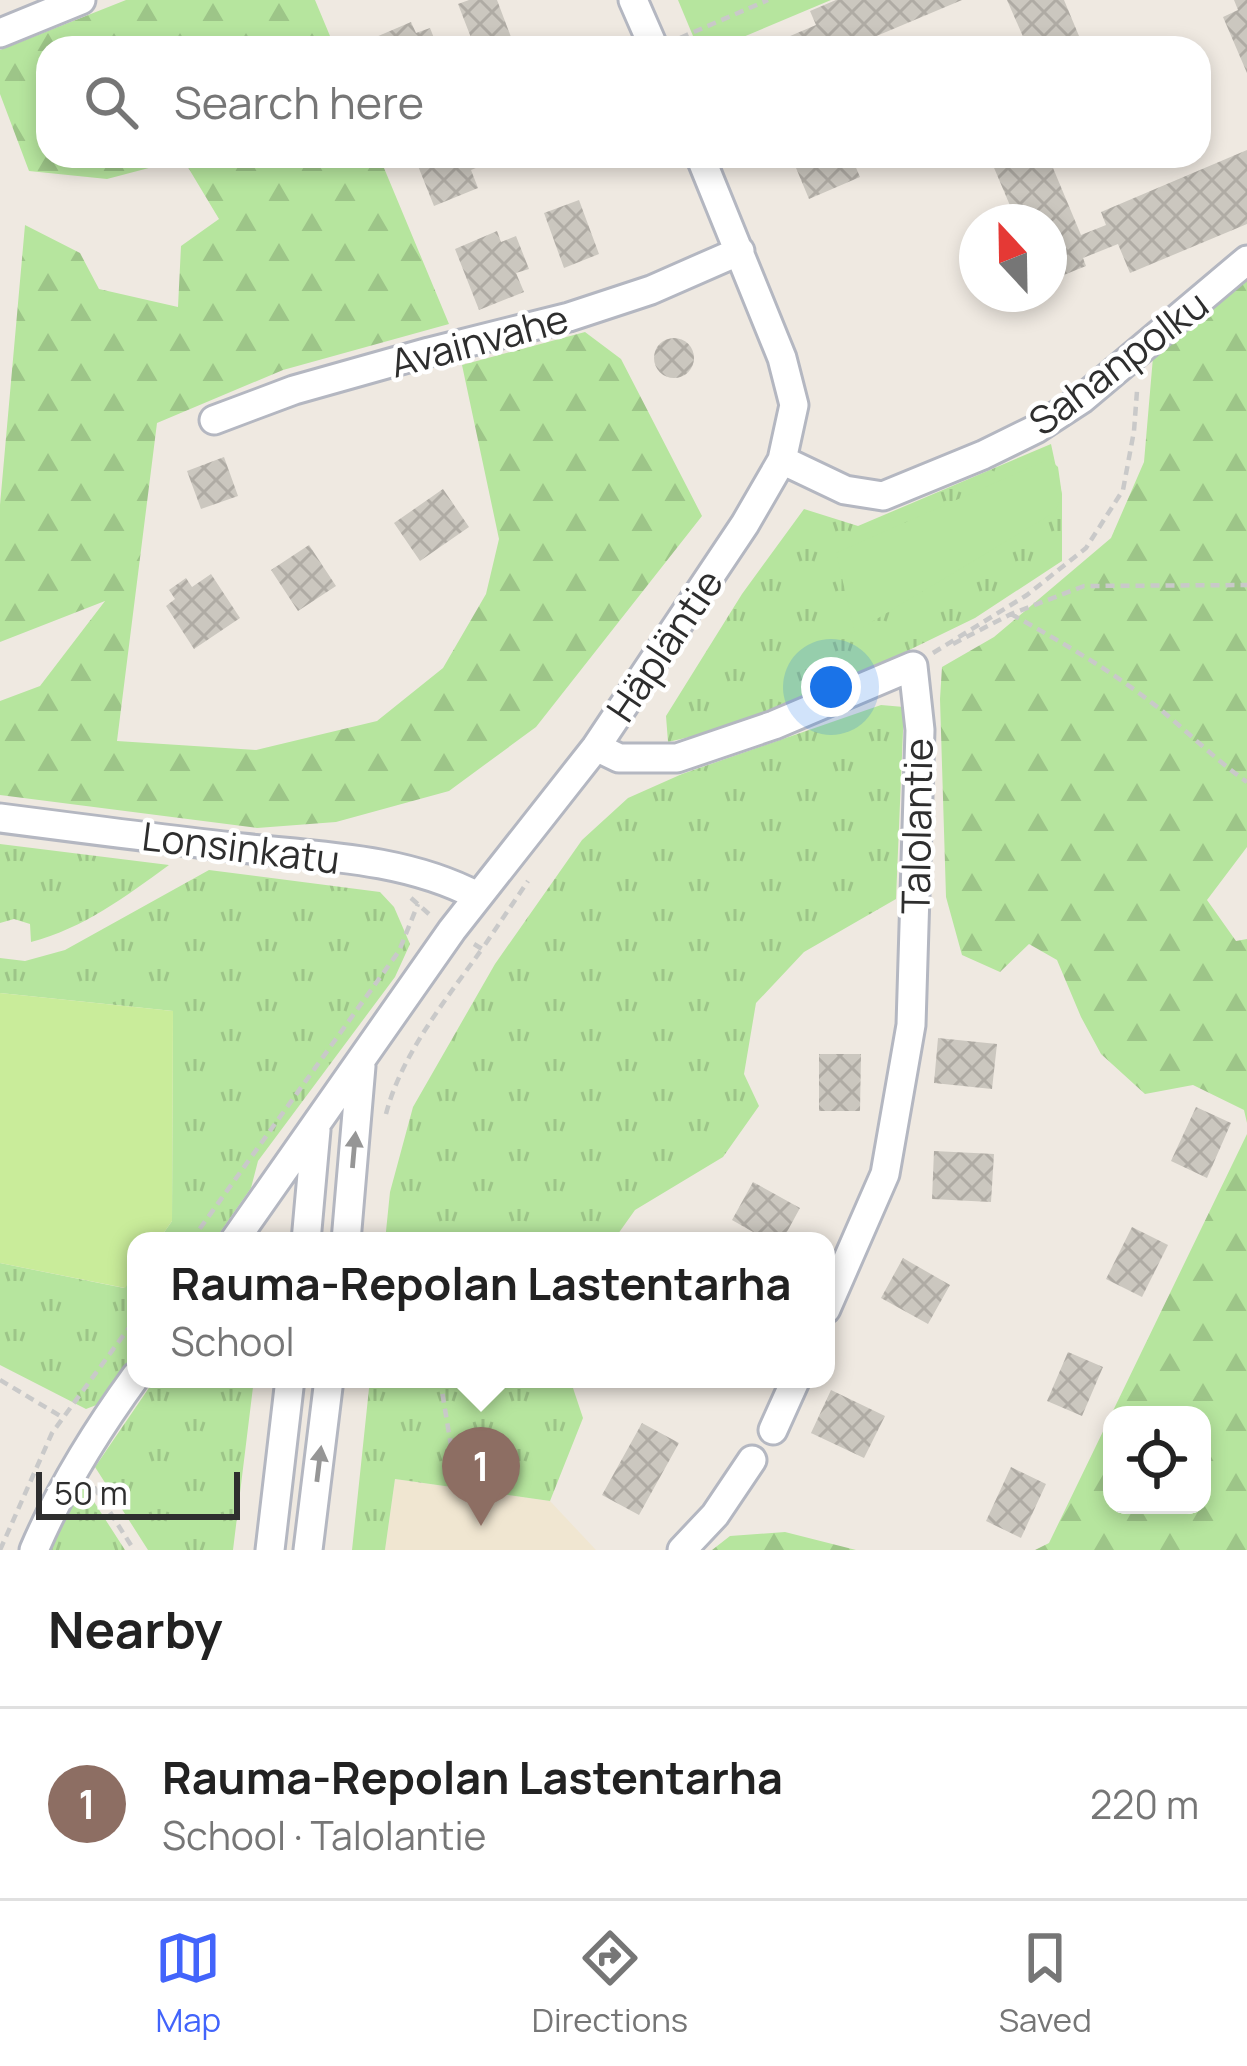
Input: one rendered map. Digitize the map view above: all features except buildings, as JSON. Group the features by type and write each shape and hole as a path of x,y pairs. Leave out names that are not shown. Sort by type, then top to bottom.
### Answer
{"street":[{"path":"0,33 81,0"},
{"path":"633,0 659,36"},
{"name":"Häpläntie","path":"240,1232 477,896 596,747 746,524 782,460 794,405 782,358 705,168"},
{"name":"Avainvahe","path":"214,420 295,390 569,317 651,290 740,251"},
{"name":"Sahanpolku","path":"782,460 845,490 884,496 983,455 1082,399 1247,260"},
{"path":"596,747 619,758 677,758 774,725 913,666"},
{"name":"Talolantie","path":"835,1289 885,1174 911,1025 920,730 913,666"},
{"name":"Lonsinkatu","path":"0,818 352,860 428,876 477,896"},
{"path":"347,1232 362,1059"},
{"path":"307,1232 317,1125"},
{"path":"34,1550 53,1504 127,1388"},
{"path":"270,1550 289,1388"},
{"path":"308,1550 328,1388"},
{"path":"773,1430 792,1388"},
{"path":"682,1550 715,1515 752,1460"}],"path":[{"path":"684,36 768,0"},
{"path":"913,666 1027,595 1086,548 1123,490 1134,431 1139,353"},
{"path":"913,666 1011,614 1084,586 1247,585"},
{"path":"1011,614 1083,654 1162,711 1211,757 1247,782"},
{"path":"197,1232 400,951 428,876"},
{"path":"384,1124 389,1101 423,1033 482,949"},
{"path":"0,1550 52,1433 127,1330"},
{"path":"0,1380 62,1417"},
{"path":"441,1388 458,1488"},
{"path":"78,1462 134,1550"}],"shaded area":[{"path":"395,1479 550,1501 596,1550 385,1550"}],"green space":[{"path":"126,0 315,0 330,36 36,36 36,168 149,168 107,179 29,171 0,94 0,50"},
{"path":"678,0 831,0 746,36 693,36"},
{"path":"188,168 384,168 449,324 283,370 157,423 117,741 256,750 377,721 443,668 486,594 499,539 462,365 585,332 621,359 702,516 536,727 449,791 336,822 257,828 0,795 0,701 40,686 105,601 0,642 0,505 25,225 80,253 99,289 178,307 181,246 219,219"},
{"path":"1247,273 1247,847 1207,900 1236,941 1247,939 1247,1123 1244,1110 1193,1085 1145,1094 1101,1054 1057,960 1029,944 1000,972 962,955 946,897 940,699 942,667 994,637 1111,538 1144,462 1153,357"},
{"path":"1051,444 1062,495 1062,561 975,618 870,669 724,729 668,742 666,716 742,594 804,509 858,526"},
{"path":"1049,459 1058,467 1062,495 1055,512 855,632 836,553"},
{"path":"881,705 904,707 896,899 804,952 756,1003 744,1074 759,1106 723,1157 635,1210 619,1232 386,1232 390,1192 413,1107 495,964 582,840 628,798 682,774"},
{"path":"0,844 169,865 86,920 31,942 30,924 14,919 0,923"},
{"path":"209,870 380,892 394,907 410,944 395,977 258,1161 251,1188 220,1232 164,1232 172,1221 173,1011 0,993 0,958 25,961 65,950"},
{"path":"0,993 173,1011 172,1221 164,1232 127,1232 125,1288 0,1263"},
{"path":"1247,1134 1247,1550 1035,1550 1049,1543 1103,1431 1103,1514 1211,1514 1211,1406 1115,1406"},
{"path":"0,1263 124,1288 127,1284 127,1364 99,1404 86,1409 0,1365"},
{"path":"149,1388 253,1388 233,1550 148,1550 95,1467"},
{"path":"369,1388 573,1388 583,1418 550,1501 395,1479 385,1550 352,1550"},
{"path":"78,1477 125,1550 45,1550"},
{"path":"785,1532 856,1550 712,1550 730,1536"}],"place":[{"name":"Rauma-Repolan Lastentarha","path":"481,1526"}]}
